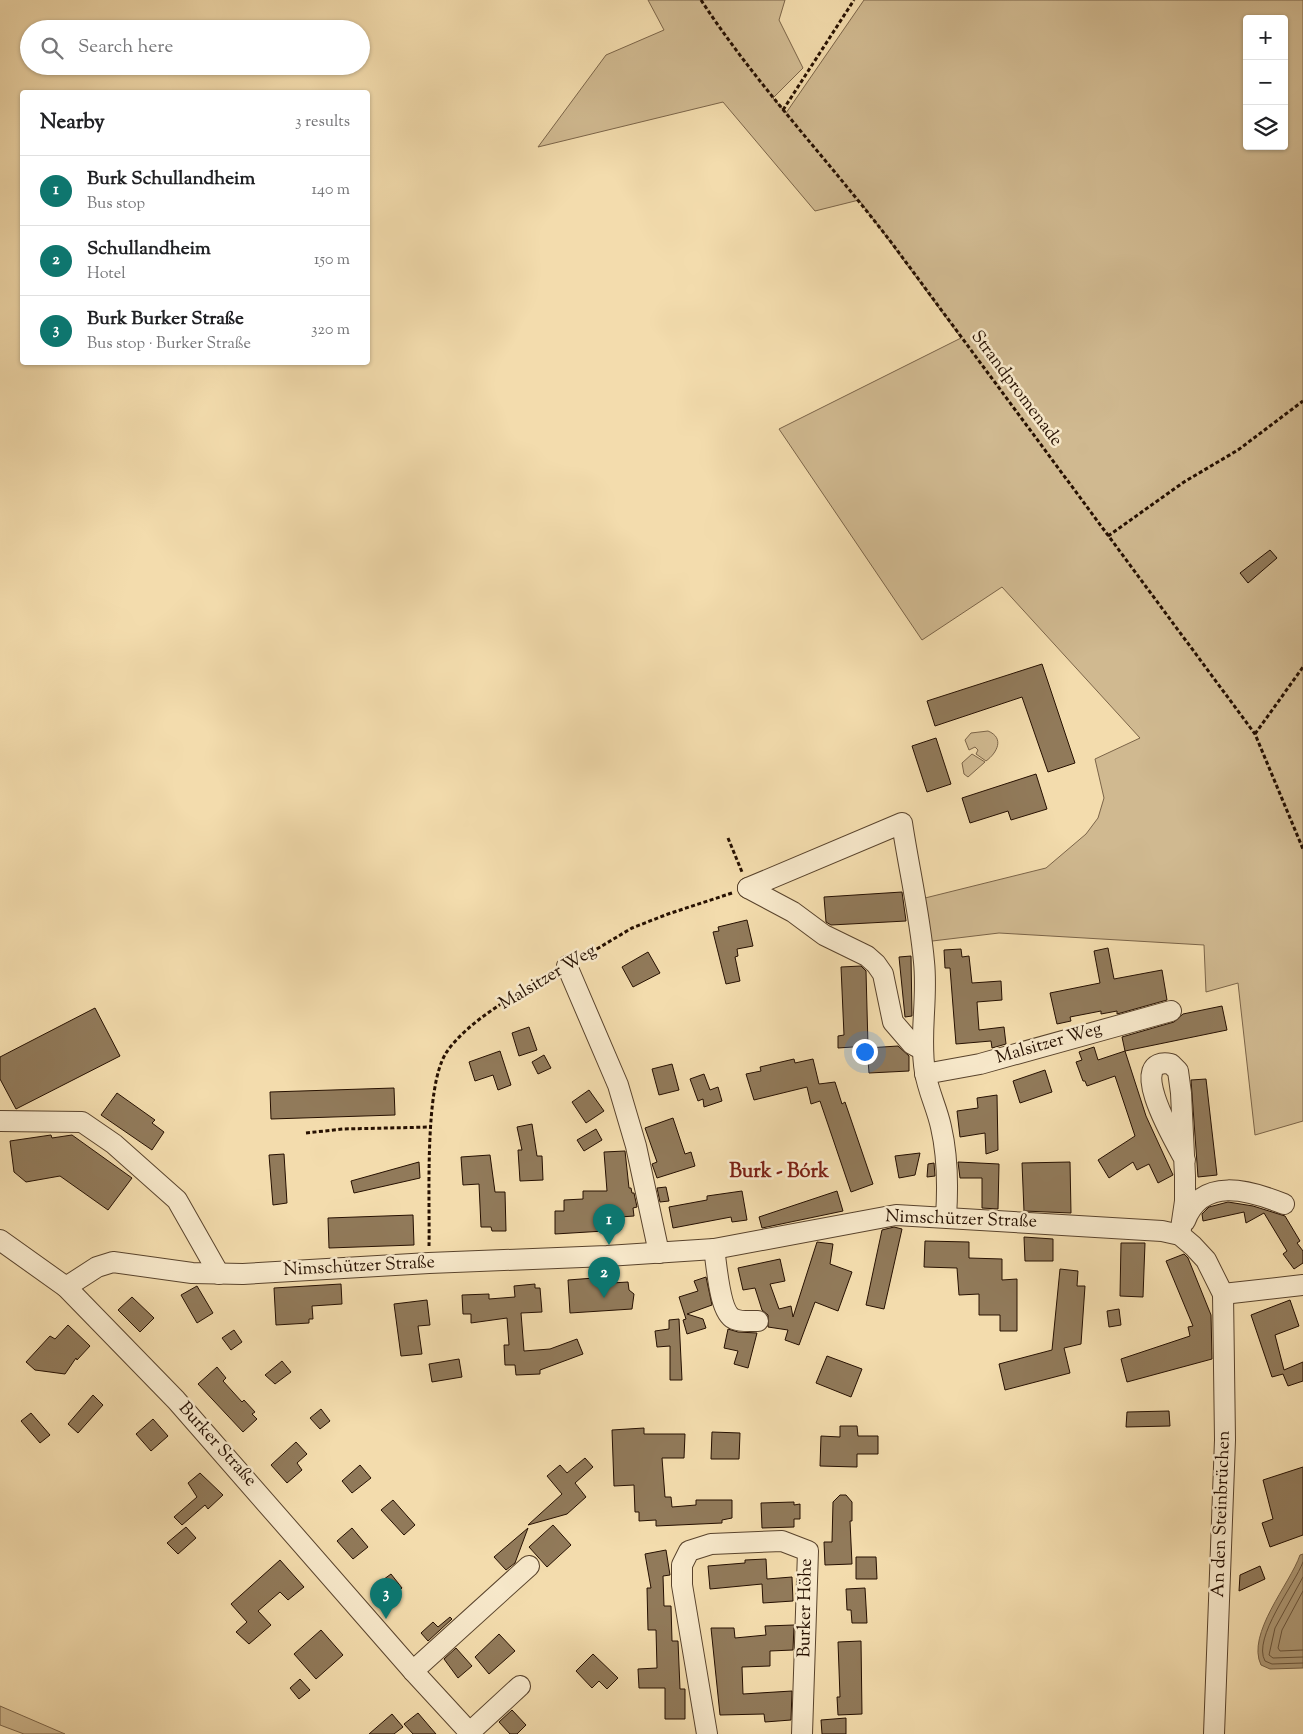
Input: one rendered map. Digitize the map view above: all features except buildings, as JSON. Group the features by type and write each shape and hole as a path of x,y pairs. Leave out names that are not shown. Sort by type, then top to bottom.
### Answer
{"street":[{"path":"748,888 902,823 924,961 926,996 923,1050 925,1074 940,1126 946,1157 948,1187 946,1218"},
{"path":"748,888 793,912 824,934 867,956 876,964 883,974 893,1022 906,1038 923,1050"},
{"path":"567,966 618,1085 636,1146 659,1253"},
{"name":"Malsitzer Weg","path":"925,1074 980,1064 1171,1010"},
{"path":"0,1121 82,1122 114,1144 177,1200 219,1274"},
{"path":"1180,1235 1185,1201 1184,1160"},
{"path":"1180,1235 1187,1215 1196,1202 1202,1197 1217,1192 1245,1190 1284,1204"},
{"name":"Nimschützer Straße","path":"66,1287 97,1267 113,1262 192,1273 219,1274 659,1253 714,1249 880,1216 896,1215 1162,1231 1180,1235"},
{"path":"1180,1235 1194,1246 1206,1260 1223,1294 1303,1285"},
{"name":"Burker Straße","path":"0,1240 66,1287 176,1400 414,1671 471,1733"},
{"path":"714,1249 723,1305 728,1315 734,1319 758,1322"},
{"name":"An den Steinbrüchen","path":"1214,1734 1225,1440 1223,1294"},
{"name":"Burker Höhe","path":"707,1734 682,1585 682,1565 689,1552 711,1544 782,1541 808,1551 802,1734"},
{"path":"414,1671 529,1566"},
{"path":"471,1733 520,1686"}],"path":[{"name":"Strandpromenade","path":"701,0 716,24 783,110 865,207 1255,734 1303,849"},
{"path":"783,110 854,0"},
{"path":"1108,536 1184,482 1238,450 1303,401"},
{"path":"1255,734 1303,667"},
{"path":"728,838 748,888"},
{"name":"Malsitzer Weg","path":"429,1263 432,1109 439,1068 446,1053 459,1038 509,998 632,928 748,888"},
{"path":"306,1133 432,1127"}],"shaded area":[{"path":"648,0 785,0 779,20 803,68 773,98 786,113 864,0 1303,0 1303,1121 1255,1135 1238,983 1206,992 1204,945 999,933 924,942 917,900 1046,868 1086,834 1098,818 1104,798 1095,759 1140,738 1002,587 922,640 779,429 961,338 859,200 815,211 723,102 538,147 606,55 664,30"},
{"path":"988,731 998,741 998,746 986,761 976,754 978,750 975,747 969,750 965,740 971,733"},
{"path":"972,754 985,762 968,777 964,774 962,763"},
{"path":"0,1706 65,1734 24,1734 0,1725"}],"water":[{"path":"1303,1554 1303,1668 1270,1669 1261,1665 1258,1653 1259,1639 1271,1609 1300,1555"}],"place":[{"name":"Burk Schullandheim","path":"609,1245"},
{"name":"Schullandheim","path":"604,1298"},
{"name":"Burk Burker Straße","path":"386,1619"}],"district":[{"name":"Burk - Bórk","path":"779,1172"}]}
